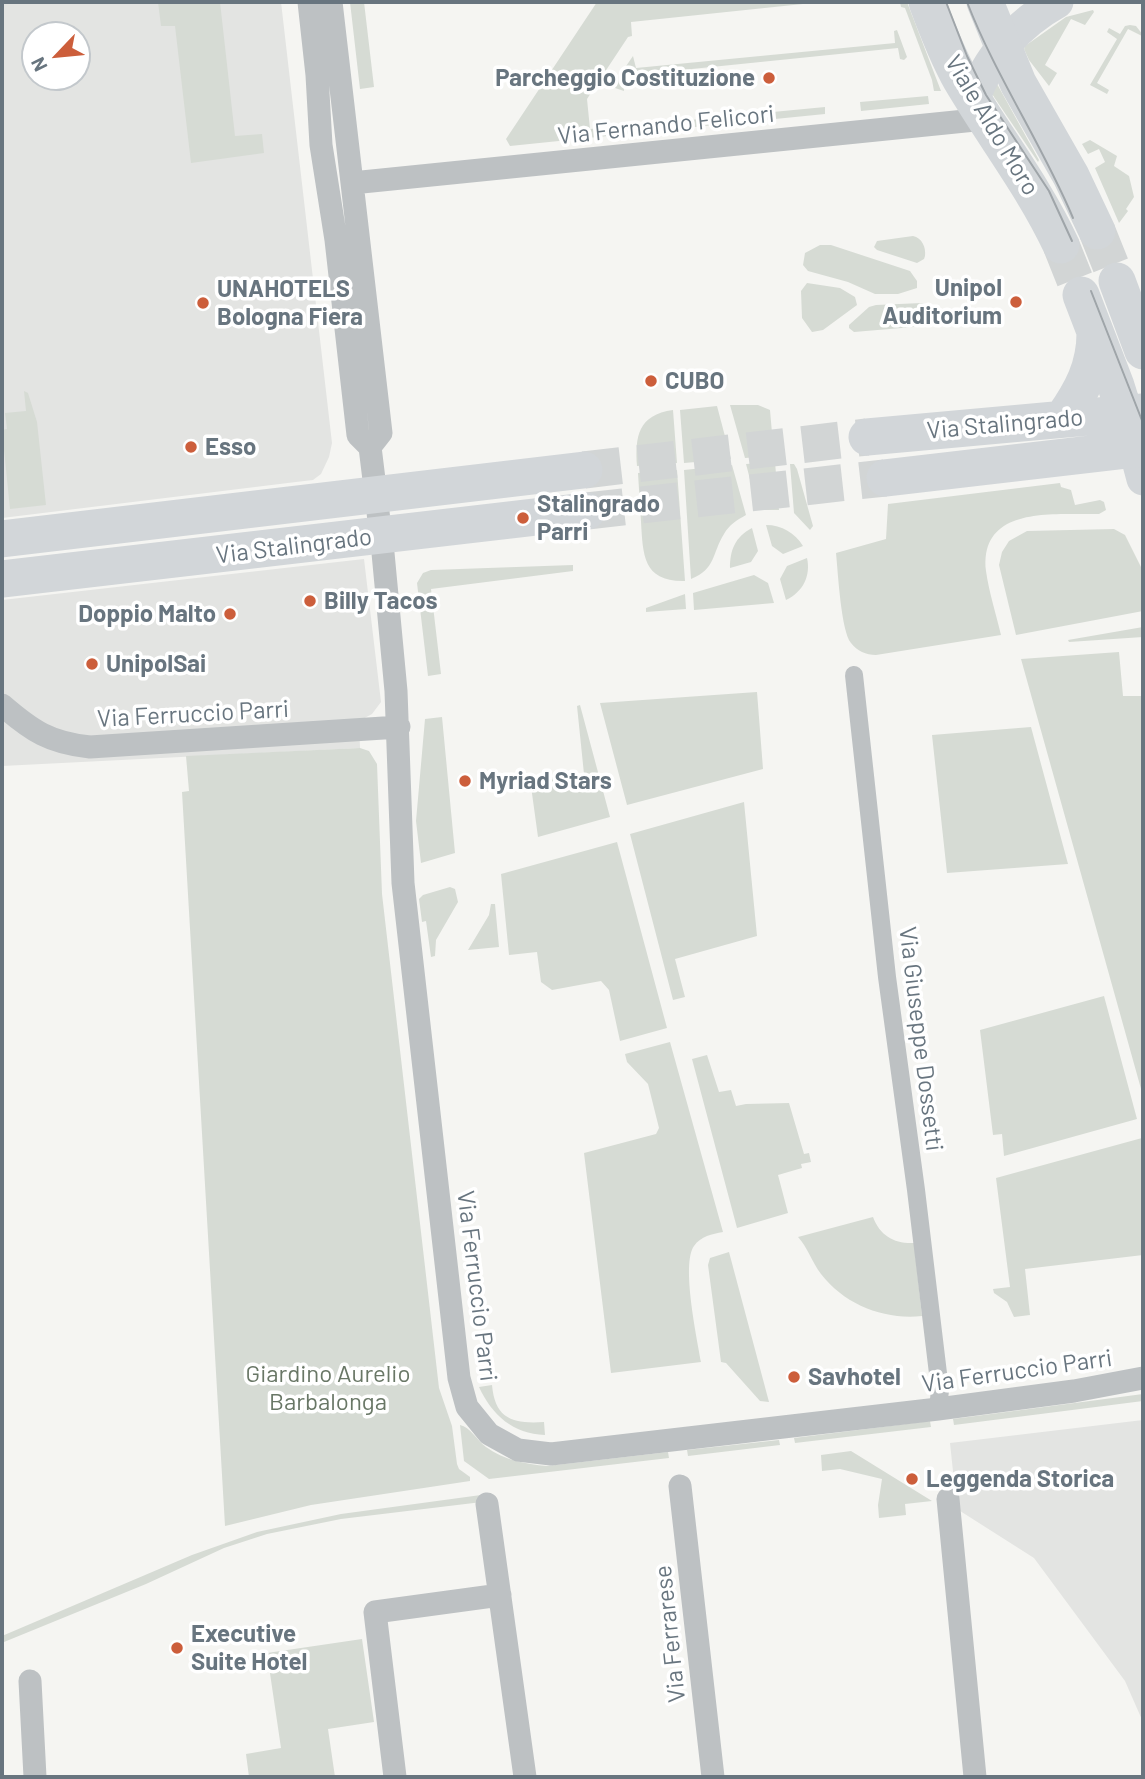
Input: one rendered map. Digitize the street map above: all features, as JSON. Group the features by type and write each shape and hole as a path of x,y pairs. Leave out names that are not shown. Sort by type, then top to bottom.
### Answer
{"main road":[{"name":"Viale Aldo Moro","path":"927,2 947,53 979,110 1031,188 1061,246"},
{"name":"Viale Aldo Moro","path":"985,2 1023,92 1071,176 1097,231"},
{"path":"979,110 984,71 1003,47 1041,12 1057,2"},
{"path":"1116,281 1143,351"},
{"path":"1081,295 1139,441"},
{"path":"1063,418 1079,396 1091,369 1095,331"},
{"name":"Via Stalingrado","path":"867,437 1063,418 1139,441"},
{"name":"Via Stalingrado","path":"886,478 1139,441"},
{"name":"Via Stalingrado","path":"2,539 584,470"},
{"name":"Via Stalingrado","path":"2,579 587,511"}],"street":[{"path":"309,2 321,145 336,240 358,435 370,447 380,433 331,2"},
{"name":"Via Fernando Felicori","path":"352,183 979,110"},
{"name":"Via Ferruccio Parri","path":"370,447 399,727 404,883 459,1378 467,1407 489,1434 518,1450 551,1454 938,1409 1074,1391 1143,1378"},
{"name":"Via Giuseppe Dossetti","path":"854,675 887,977 940,1390 938,1409"},
{"name":"Via Ferruccio Parri","path":"2,705 37,733 69,745 90,747 399,727"},
{"name":"Via Ferrarese","path":"680,1486 713,1777"},
{"path":"948,1499 975,1777"},
{"path":"487,1504 525,1777"},
{"path":"395,1777 375,1612 500,1595"},
{"path":"30,1681 35,1777"}],"shaded area":[{"path":"2,2 281,2 332,443 321,474 313,480 2,518"},
{"path":"364,559 381,702 372,714 359,721 360,748 2,766 2,600"},
{"path":"1143,1420 1143,1722 1125,1681 1034,1558 957,1509 950,1443"}],"green space":[{"path":"158,2 220,2 235,136 262,134 264,153 191,163 175,26 161,26"},
{"path":"350,2 364,2 374,87 360,89"},
{"path":"597,2 822,2 631,22 632,36 628,37 587,99 590,129 672,122 676,129 510,146 506,139"},
{"path":"900,2 907,2 941,91 934,91 905,8 901,7"},
{"path":"1093,10 1085,25 1071,19 1045,65 1057,73 1049,86 1029,60 1025,46 1066,17"},
{"path":"1125,26 1136,26 1143,35 1128,29 1097,83 1109,90 1107,94 1090,85 1117,39 1107,32 1109,28 1120,34"},
{"path":"897,30 907,57 904,60 900,59 898,48 623,76 624,91 615,88 615,82 633,56 636,68 895,43 894,31"},
{"path":"996,82 1039,160 1038,162 992,94"},
{"path":"928,96 929,104 861,111 860,102"},
{"path":"825,107 825,114 685,128 689,120"},
{"path":"1090,140 1117,156 1114,166 1129,176 1134,197 1119,223 1095,168 1105,162 1099,149 1088,154 1082,144"},
{"path":"913,236 923,243 925,249 924,259 917,263 874,247 877,241"},
{"path":"820,245 831,245 910,271 917,281 917,288 898,294 875,294 848,282 808,271 803,265 805,253"},
{"path":"807,283 840,288 855,297 857,305 823,330 812,332 802,318 801,291"},
{"path":"922,303 931,310 930,320 925,326 854,332 849,328 869,307"},
{"path":"24,391 28,393 37,422 46,505 10,509 2,430 7,429 5,413 26,411"},
{"path":"730,405 758,405 770,410 774,456 745,458"},
{"path":"717,406 731,459 684,463 680,410"},
{"path":"673,410 677,463 637,466 637,445 641,429 652,417"},
{"path":"775,462 779,510 758,510 746,464"},
{"path":"790,464 794,464 797,469 813,526 810,530 794,513"},
{"path":"732,465 746,515 726,531 705,570 691,579 684,470"},
{"path":"677,470 685,581 661,577 653,571 645,555 642,534 638,473"},
{"path":"1060,483 1061,487 1071,490 1075,505 1100,500 1104,502 1106,510 1099,514 1024,518 1008,524 995,534 987,549 986,571 1001,635 876,655 862,652 851,643 842,614 836,553 886,539 888,504"},
{"path":"766,525 787,531 803,546 783,554 772,546"},
{"path":"752,528 758,551 751,562 730,568 735,545 741,536"},
{"path":"1114,529 1125,535 1143,571 1143,611 1016,635 999,565 1002,552 1009,541 1027,531"},
{"path":"807,558 808,571 804,583 797,593 786,600 780,579 787,566"},
{"path":"573,565 573,571 431,589 441,674 428,676 417,583 423,573 431,570"},
{"path":"754,575 768,583 774,603 694,610 693,593"},
{"path":"685,594 686,609 646,612 646,608"},
{"path":"1143,627 1143,637 1068,640"},
{"path":"1119,652 1123,696 1141,696 1143,717 1143,1096 1021,659"},
{"path":"757,692 763,769 627,805 600,703"},
{"path":"580,705 610,817 538,837 530,779 584,774 577,706"},
{"path":"442,717 455,853 421,863 416,821 425,719"},
{"path":"1031,727 1068,864 947,873 932,735"},
{"name":"Giardino Aurelio Barbalonga","path":"360,748 369,751 377,764 382,894 439,1388 452,1426 457,1464 459,1469 470,1477 470,1481 311,1505 225,1526 182,792 189,791 186,756"},
{"path":"744,802 757,936 675,959 685,997 673,1000 630,834"},
{"path":"617,842 667,1028 620,1041 609,990 601,981 552,990 541,982 537,952 509,955 501,874"},
{"path":"450,887 455,889 458,902 436,940 435,956 431,957 426,921 422,922 419,899 423,895"},
{"path":"491,904 495,904 499,947 468,950 489,915"},
{"path":"1104,996 1137,1119 1004,1156 1002,1134 993,1135 980,1030"},
{"path":"670,1042 723,1232 700,1240 690,1255 689,1284 701,1362 611,1373 584,1153 656,1134 659,1128 648,1084 627,1062 625,1054"},
{"path":"707,1055 719,1092 731,1090 736,1106 789,1103 804,1154 809,1153 811,1162 801,1164 802,1168 778,1175 788,1213 737,1228 692,1059"},
{"path":"1142,1138 1143,1255 1025,1269 1030,1315 1014,1317 1007,1302 994,1293 993,1289 1010,1287 996,1178"},
{"path":"873,1217 889,1238 914,1243 922,1316 880,1313 853,1302 821,1274 798,1237"},
{"path":"729,1252 769,1402 760,1401 726,1363 721,1362 708,1265 710,1258"},
{"path":"492,1385 497,1405 502,1412 523,1422 544,1422 545,1435 513,1427 497,1414 479,1387"},
{"path":"1143,1394 1143,1401 954,1425 953,1419"},
{"path":"930,1421 931,1427 795,1443 794,1438"},
{"path":"460,1425 493,1451 531,1464 547,1466 668,1452 669,1458 489,1479 464,1461"},
{"path":"779,1440 780,1445 688,1456 687,1450"},
{"path":"851,1451 932,1501 905,1504 906,1515 879,1518 882,1479 840,1469 822,1471 821,1455"},
{"path":"481,1495 482,1502 341,1519 267,1534 224,1548 146,1584 4,1642 2,1636 192,1555 257,1532 341,1514"},
{"path":"362,1639 374,1722 328,1729 335,1777 249,1777 246,1754 281,1748 267,1653"}],"tunnel":[{"path":"1097,231 1117,281"},
{"path":"1061,245 1081,295"},
{"path":"584,470 867,437"},
{"path":"587,511 885,478"}],"tram line":[{"path":"946,2 986,95 1049,191 1072,241"},
{"path":"967,2 991,57 1073,218"},
{"path":"1091,291 1143,423"}],"place":[{"name":"Parcheggio Costituzione","path":"769,78"},
{"name":"Unipol Auditorium","path":"1016,302"},
{"name":"UNAHOTELS Bologna Fiera","path":"203,303"},
{"name":"CUBO","path":"651,381"},
{"name":"Esso","path":"191,447"},
{"name":"Stalingrado Parri","path":"523,518"},
{"name":"Billy Tacos","path":"310,601"},
{"name":"Doppio Malto","path":"230,614"},
{"name":"UnipolSai","path":"92,664"},
{"name":"Myriad Stars","path":"465,781"},
{"name":"Savhotel","path":"794,1377"},
{"name":"Leggenda Storica","path":"912,1479"},
{"name":"Executive Suite Hotel","path":"177,1648"}]}
